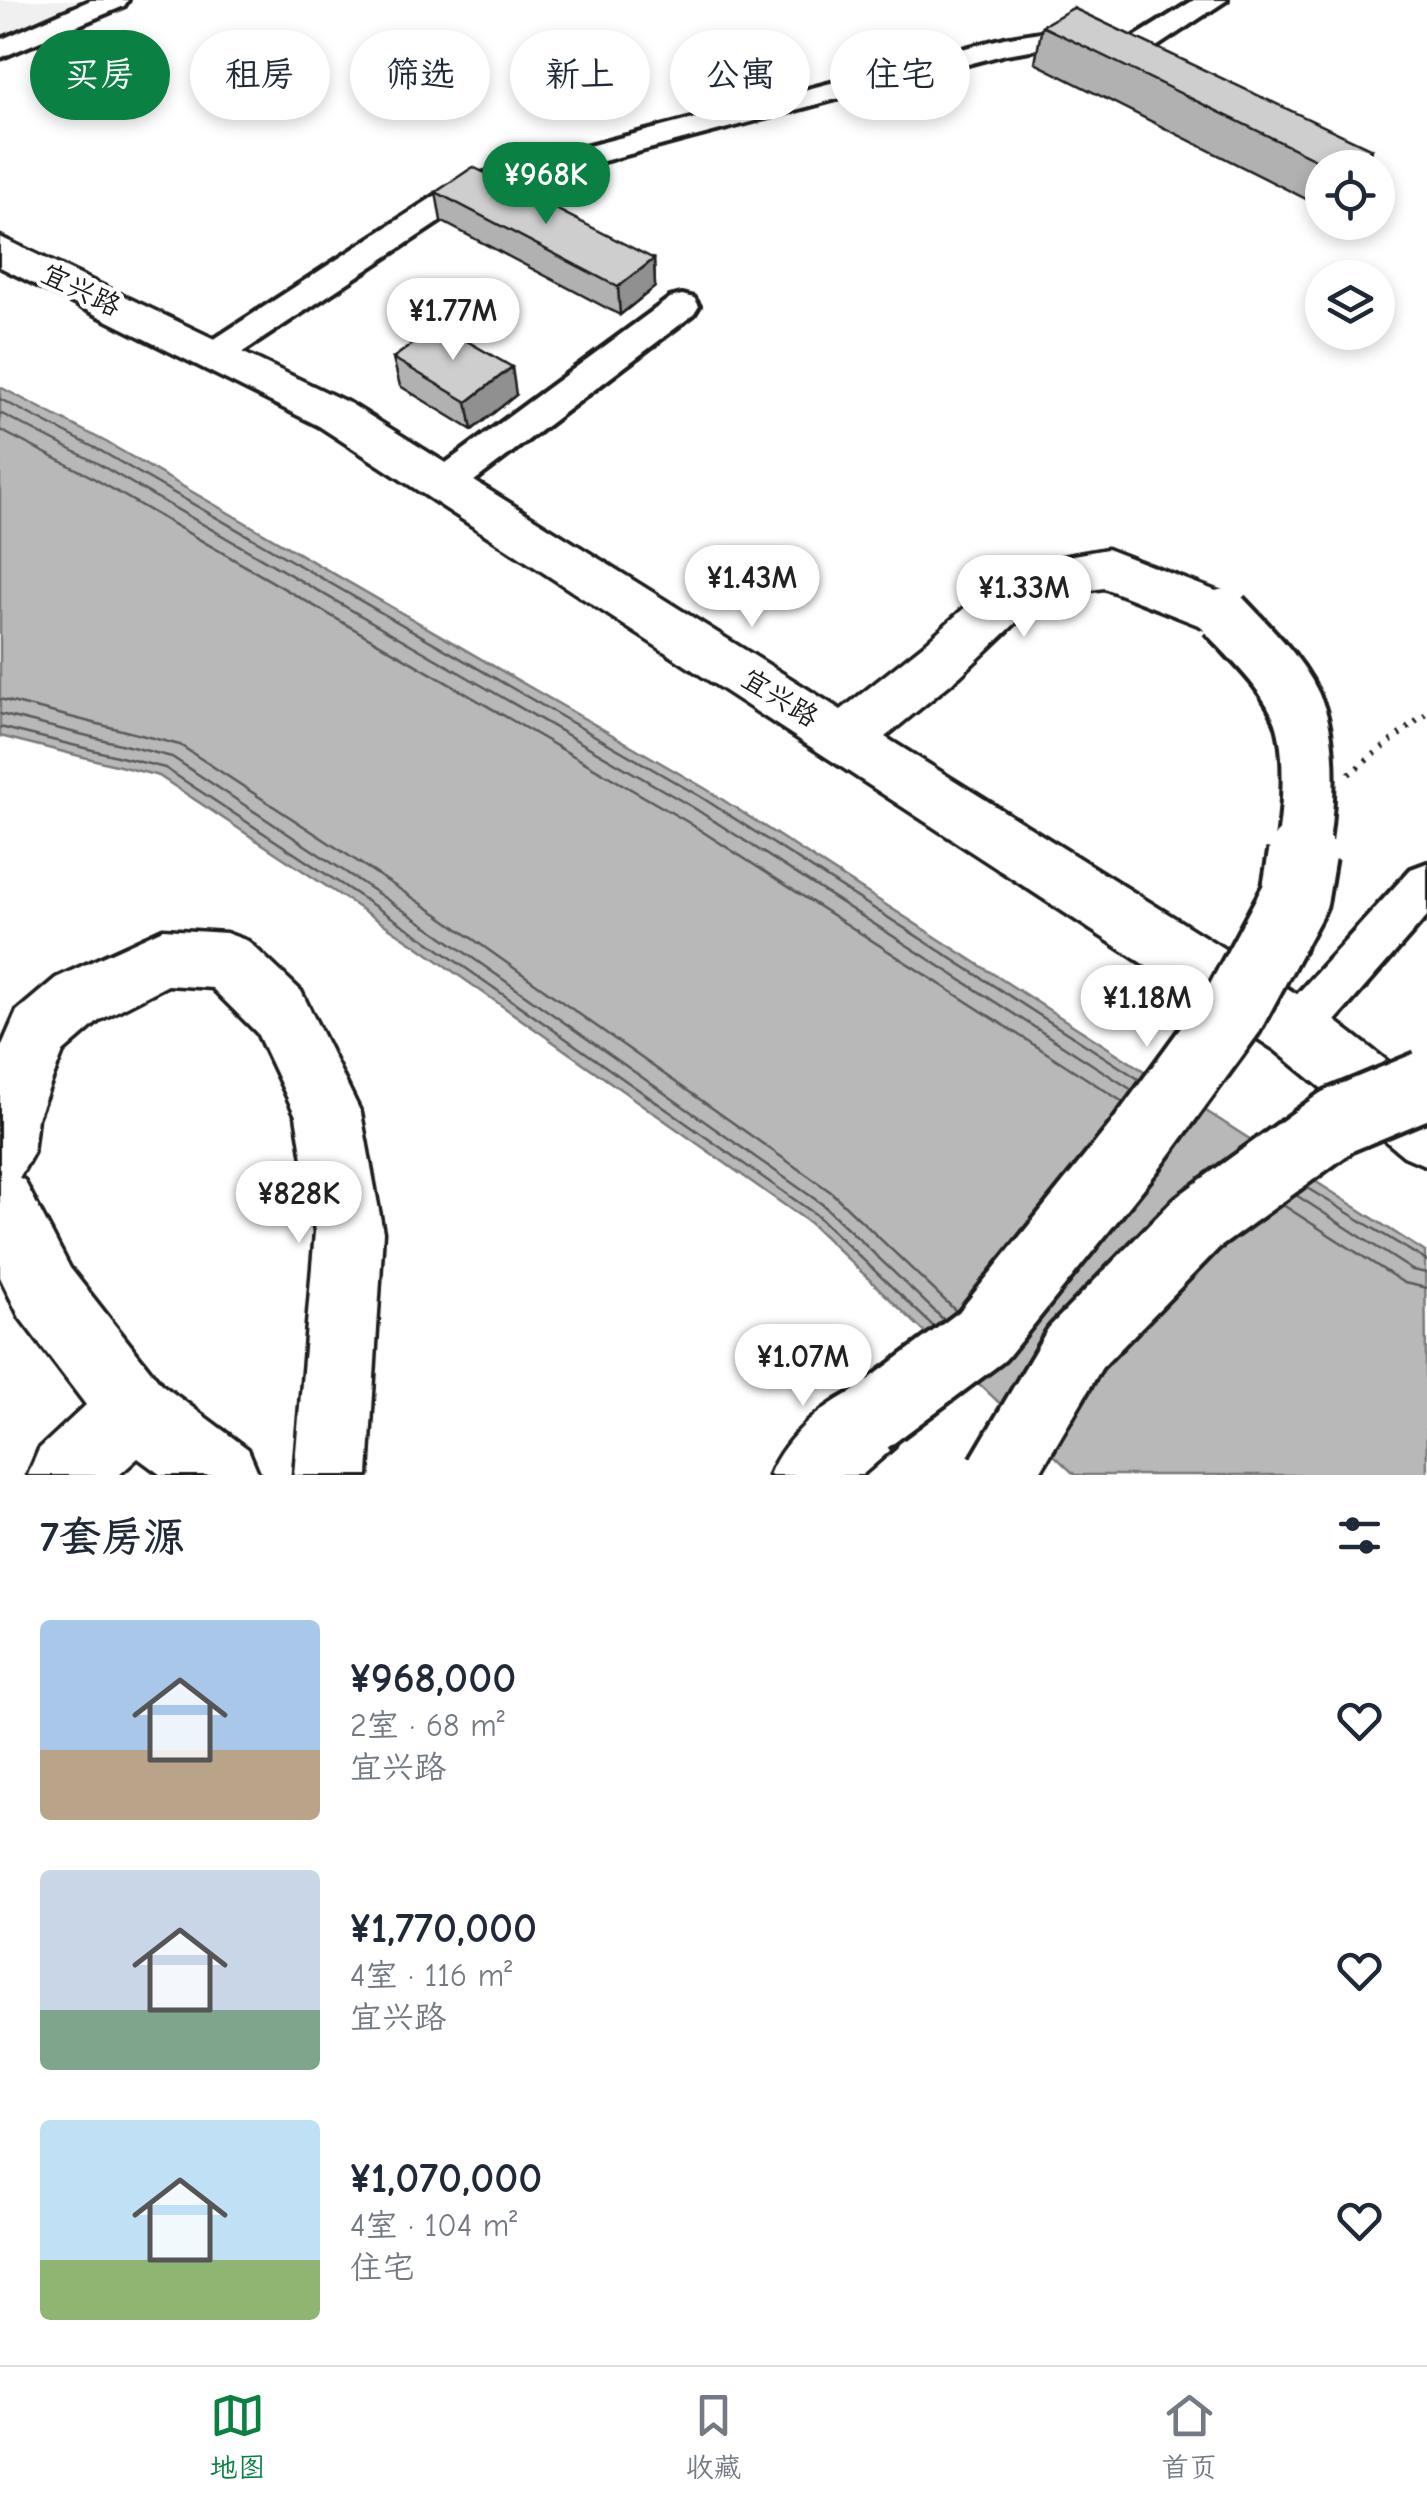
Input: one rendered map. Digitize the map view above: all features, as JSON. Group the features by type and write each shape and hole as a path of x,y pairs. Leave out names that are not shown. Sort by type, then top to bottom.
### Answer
{"street":[{"path":"0,50 114,0"},
{"path":"214,355 472,186 1004,46 1064,36 1119,59 1213,0"},
{"name":"宜兴路","path":"0,250 335,415 1297,1028 1427,1133"},
{"path":"444,484 682,306"},
{"path":"806,1475 868,1421 982,1336 1136,1145 1231,1015 1295,896 1310,804 1300,716 1270,664 1224,616 1107,568 1029,580 942,661 844,738"},
{"path":"1297,1028 1427,883"},
{"path":"0,1153 4,1118 39,1032 78,999 163,957 226,961 279,1012 328,1113 349,1232 331,1475"},
{"path":"1000,1475 1075,1348 1198,1223 1338,1121 1427,1084"},
{"path":"0,1204 45,1294 134,1410 222,1475"},
{"path":"65,1475 134,1410"}],"path":[{"path":"1310,804 1427,713"}],"shaded area":[{"path":"0,0 87,0 0,38"}],"water":[{"path":"0,387 106,442 706,789 1425,1252 1427,1475 1075,1475 810,1223 417,946 159,776 0,736"}],"building":[{"path":"1073,8 1372,149 1305,150 1305,154 1042,26"},
{"path":"473,167 654,259 618,287 436,192"},
{"path":"439,325 512,367 467,402 393,358"}]}
